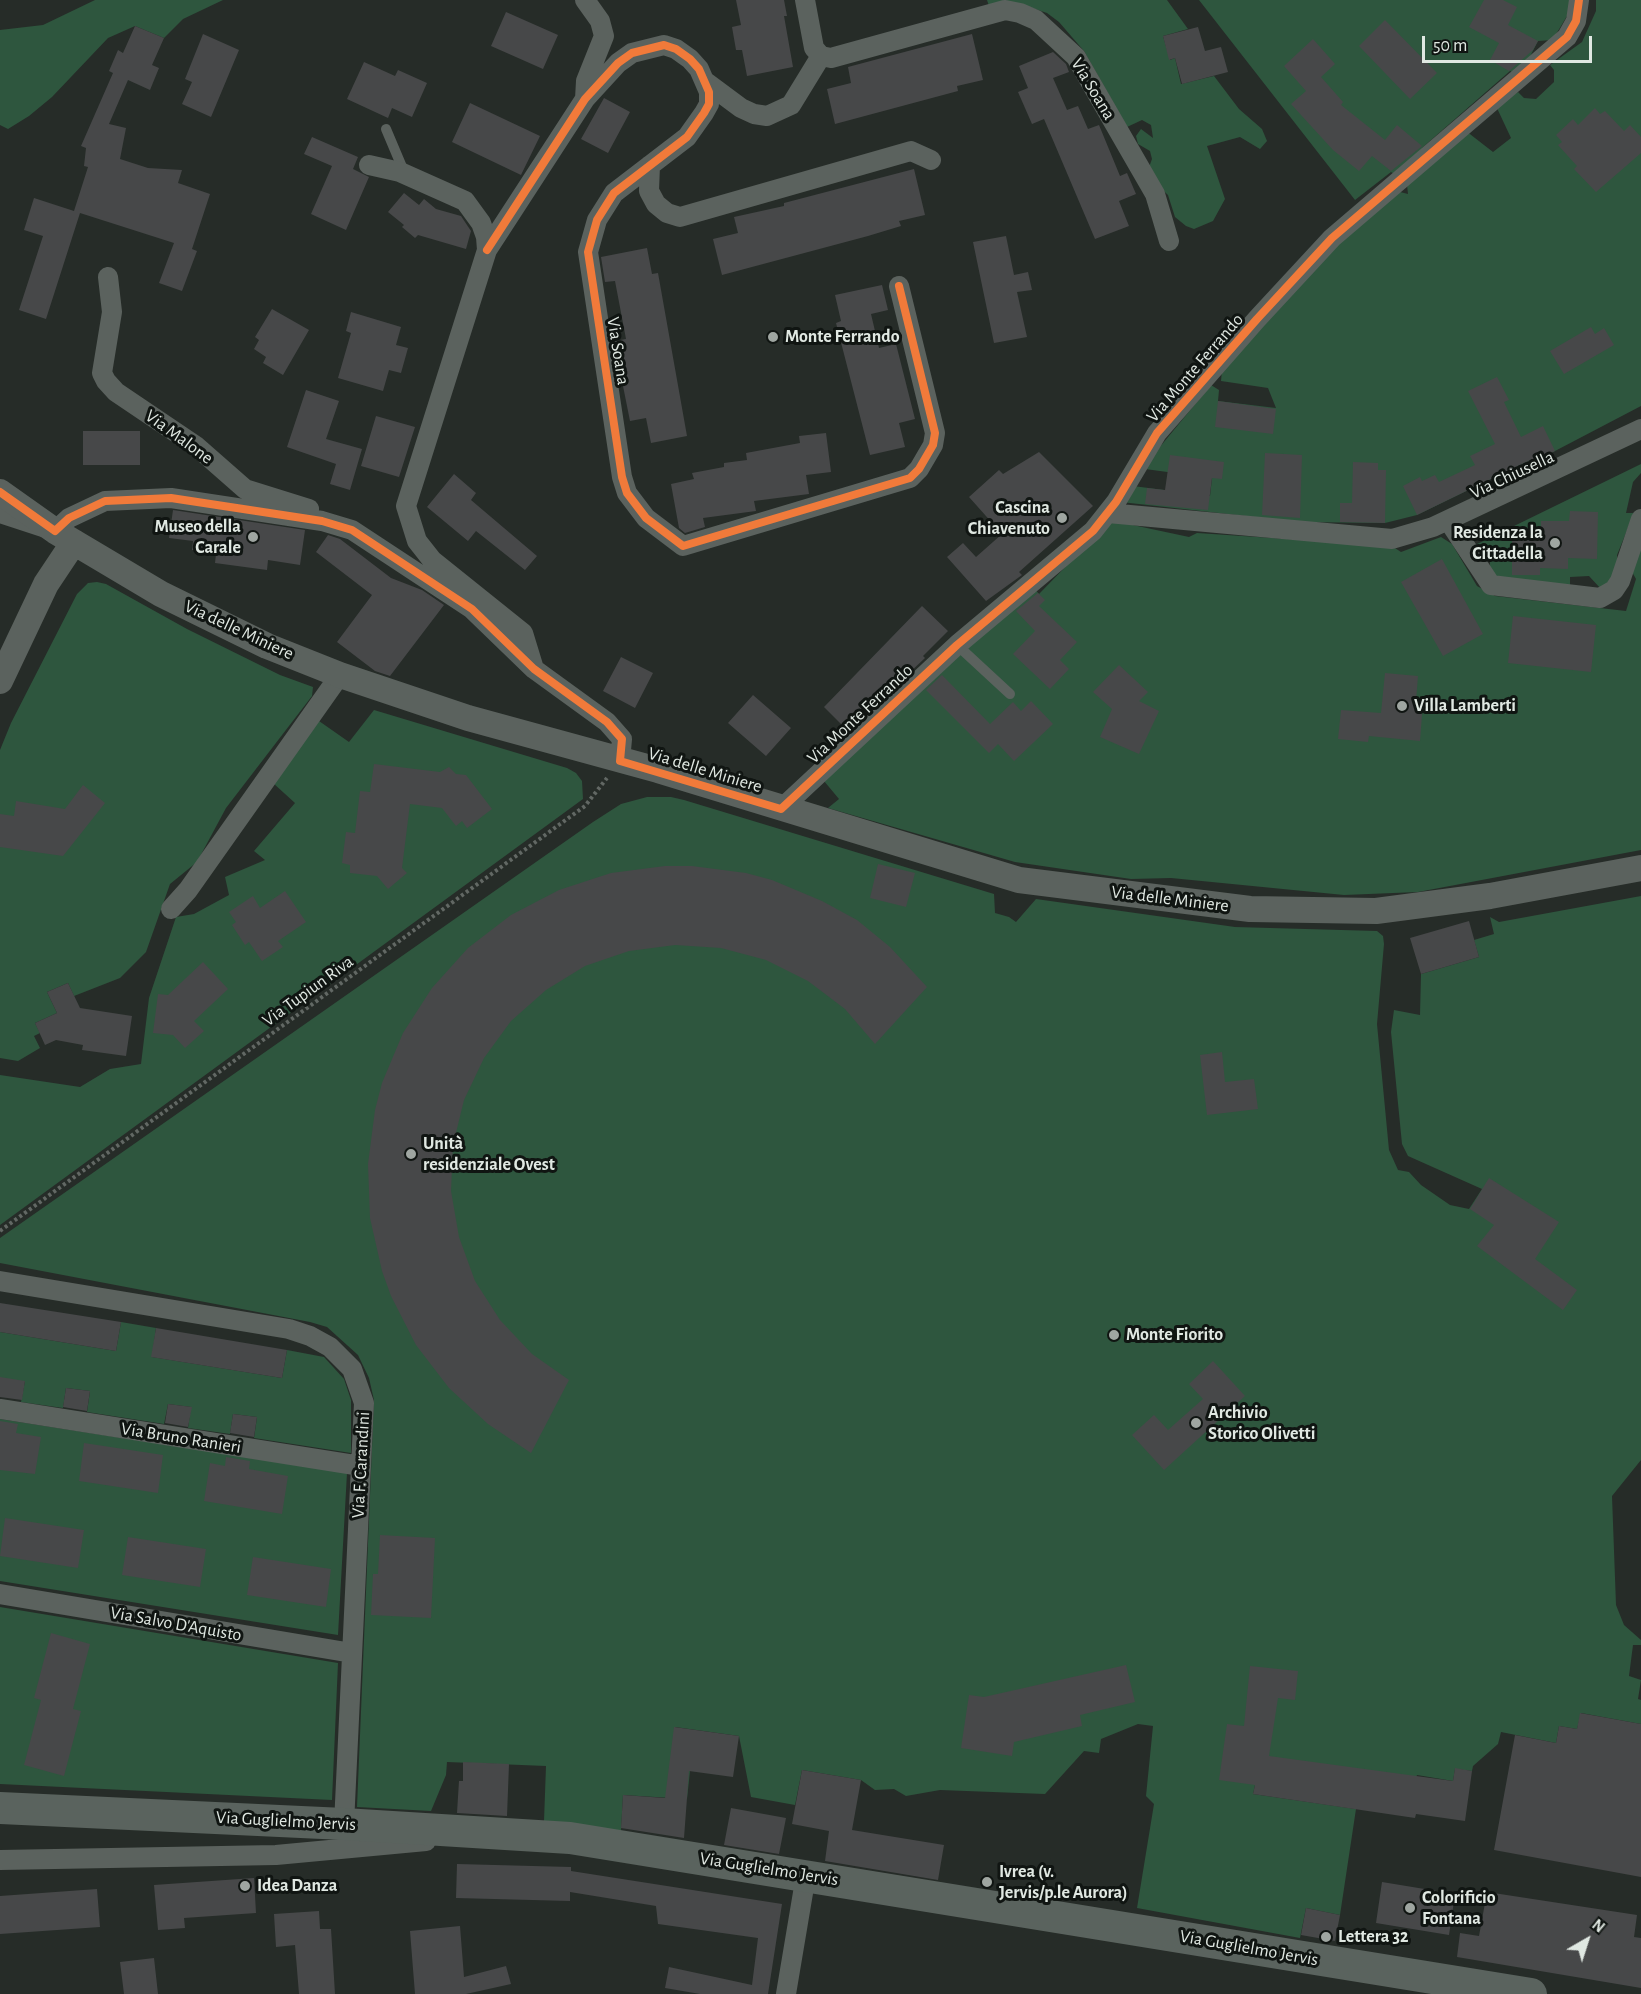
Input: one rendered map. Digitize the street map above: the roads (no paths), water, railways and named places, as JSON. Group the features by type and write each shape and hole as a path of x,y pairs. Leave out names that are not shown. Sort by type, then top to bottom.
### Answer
{"main road":[{"name":"Via Guglielmo Jervis","path":"0,1808 344,1824 570,1838 1531,1994"}],"street":[{"path":"585,0 600,21 604,36 586,81 585,99"},
{"path":"534,669 523,633 432,560 417,541 406,506 487,250 585,99 618,63 649,47 664,45 676,49 690,59 706,82 741,108 754,114 767,116 792,105 821,56 814,48 805,0"},
{"name":"Via Monte Ferrando","path":"781,809 957,645 1074,548 1108,513 1157,434 1332,238 1568,37 1576,21 1579,0"},
{"name":"Via Soana","path":"821,56 831,58 1005,10 1036,20 1076,57 1155,194 1169,241"},
{"name":"Via Soana","path":"706,82 708,104 704,113 687,137 622,186 605,204 590,238 588,252 622,477 627,493 646,518 683,546 910,478 919,469 933,445 935,433 899,286"},
{"path":"650,165 649,191 656,204 668,213 680,217 911,151 931,160"},
{"path":"369,165 405,174 465,201 481,223 487,250"},
{"name":"Via Malone","path":"108,277 112,312 102,373 116,392 196,446 245,489 324,514 352,530"},
{"name":"Via Chiusella","path":"1383,537 1641,414"},
{"name":"Via Chiusella","path":"1108,513 1392,539 1408,536 1448,520 1641,429"},
{"name":"Via delle Miniere","path":"0,492 64,536 161,594 267,646 340,675 468,718 1019,880 1250,909 1376,911 1490,896 1641,868"},
{"path":"0,681 46,584 69,518 105,501 171,498 322,521 352,530 472,609 534,669 607,722 622,739 620,761"},
{"path":"0,513 64,536"},
{"path":"1448,520 1491,585 1600,598 1614,590 1620,581 1641,519"},
{"path":"171,909 188,890 340,675"},
{"name":"Via F. Carandini","path":"0,1281 289,1329 310,1336 341,1357 352,1368 364,1403 344,1824"},
{"name":"Via Bruno Ranieri","path":"0,1409 361,1466"},
{"name":"Via Salvo D'Aquisto","path":"0,1594 352,1653"},
{"path":"0,1860 276,1855 436,1840 448,1830"},
{"path":"786,1994 806,1875"}],"lane":[{"path":"387,129 405,174"},
{"path":"957,645 1010,694"}],"place":[{"name":"Monte Ferrando","path":"773,337"},
{"name":"Cascina Chiavenuto","path":"1062,518"},
{"name":"Museo della Carale","path":"253,537"},
{"name":"Residenza la Cittadella","path":"1555,543"},
{"name":"Villa Lamberti","path":"1402,706"},
{"name":"Unità residenziale Ovest","path":"411,1154"},
{"name":"Monte Fiorito","path":"1114,1335"},
{"name":"Archivio Storico Olivetti","path":"1196,1423"},
{"name":"Ivrea (v. Jervis/p.le Aurora)","path":"987,1882"},
{"name":"Idea Danza","path":"245,1886"},
{"name":"Colorificio Fontana","path":"1410,1908"},
{"name":"Lettera 32","path":"1326,1937"}]}
